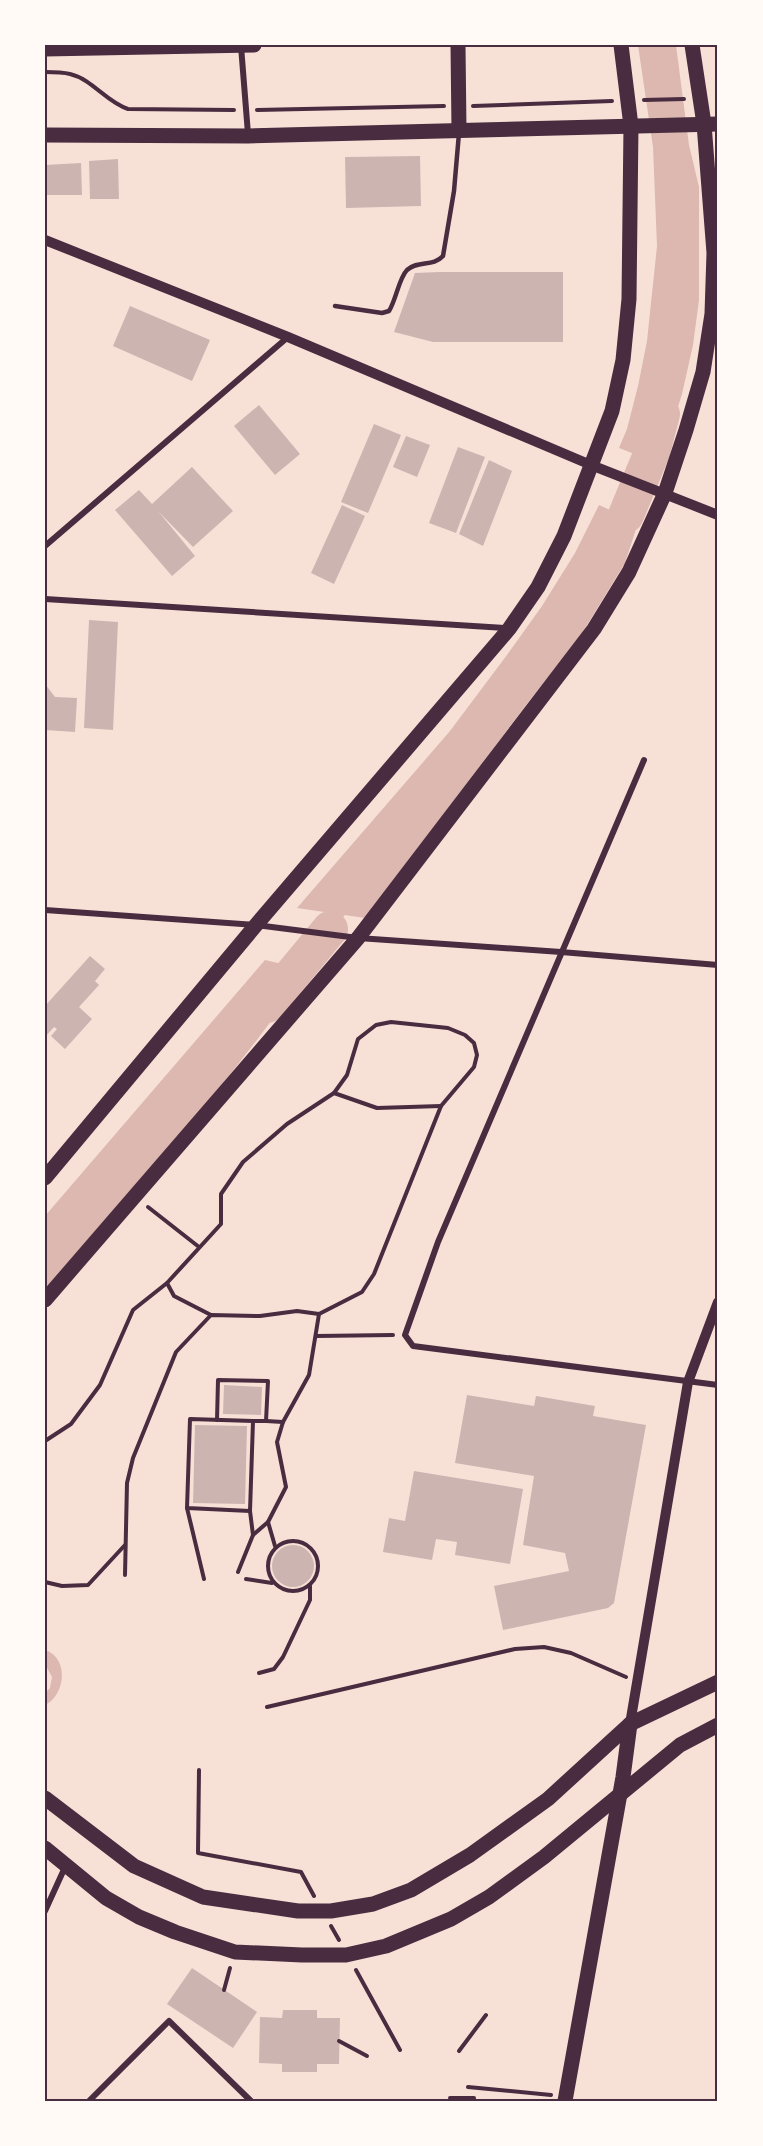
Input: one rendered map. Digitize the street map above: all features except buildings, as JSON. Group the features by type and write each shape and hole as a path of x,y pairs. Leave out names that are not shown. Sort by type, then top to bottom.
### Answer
{"main road":[{"path":"45,49 254,45"},
{"path":"458,45 459,130"},
{"path":"45,1178 256,925 509,629 538,587 564,536 612,411 623,360 629,299 631,126 634,100 621,45"},
{"path":"45,1300 135,1197 351,938 594,629 629,572 703,372 712,314 714,253 704,124 692,45"},
{"path":"45,135 248,136 704,124"},
{"path":"45,1798 135,1866 203,1897 298,1911 331,1911 373,1904 411,1890 470,1855 548,1799 630,1724 718,1682"},
{"path":"565,2098 630,1724"},
{"path":"45,1848 105,1898 139,1917 175,1932 234,1952 346,1955 386,1946 452,1919 489,1897 544,1857 680,1745 718,1725"}],"street":[{"path":"241,45 248,136"},
{"path":"45,240 288,337 591,465 718,515"},
{"path":"45,546 288,337"},
{"path":"45,599 509,629"},
{"path":"644,759 438,1242 405,1335 413,1346 718,1385"},
{"path":"45,910 256,925 351,938 718,965"},
{"path":"630,1724 688,1382 718,1302"},
{"path":"45,1911 66,1864"},
{"path":"89,2101 169,2021 251,2101"}],"lane":[{"path":"335,306 382,313 389,311 405,272 414,266 438,262 444,256 454,191 459,130"}],"path":[{"path":"45,72 71,74 96,88 117,106 128,109 246,110 691,99"},
{"path":"45,1441 71,1424 100,1385 134,1310 167,1283 221,1224 221,1194 243,1162 287,1124 334,1093 347,1075 358,1039 376,1025 391,1022 448,1028 465,1035 474,1043 477,1055 474,1067 441,1106 374,1274 362,1292 319,1314 297,1311 260,1316 211,1315 174,1296 167,1283"},
{"path":"334,1093 377,1108 441,1106"},
{"path":"135,1197 199,1247"},
{"path":"238,1572 253,1535 268,1522 286,1487 277,1442 283,1422 309,1374 319,1314"},
{"path":"125,1575 127,1483 133,1458 176,1352 211,1315"},
{"path":"316,1336 405,1335"},
{"path":"217,1420 218,1380 267,1381 266,1421"},
{"path":"204,1579 187,1509 190,1419 283,1422"},
{"path":"253,1421 250,1510 253,1535"},
{"path":"187,1509 250,1510"},
{"path":"268,1522 275,1545 267,1563 268,1573 273,1583"},
{"path":"246,1578 273,1583 290,1592 310,1586 319,1568 318,1558 313,1549 295,1540 275,1545"},
{"path":"45,1582 62,1586 88,1585 125,1545"},
{"path":"259,1673 274,1668 283,1657 310,1600 310,1586"},
{"path":"267,1707 515,1649 544,1647 571,1653 637,1682"},
{"path":"199,1770 199,1789"},
{"path":"224,1990 234,1952"},
{"path":"459,2051 486,2015"},
{"path":"395,2040 400,2050"},
{"path":"339,2041 367,2056"},
{"path":"468,2087 565,2098"},
{"path":"450,2098 474,2098 474,2101"}],"shaded area":[{"path":"638,45 676,45 689,145 699,187 699,300 693,345 682,394 660,464 619,448 627,429 647,341 657,246 653,147"},
{"path":"599,505 638,523 625,563 579,638 365,918 297,908 450,731 507,655 542,606 575,553"},
{"path":"265,960 308,970 214,1094 45,1291 45,1216"},
{"path":"45,1650 53,1654 58,1661 62,1677 57,1694 45,1705 45,1693 50,1688 52,1677 45,1664"}],"waterway":[{"path":"626,515 652,452 662,414"},
{"path":"330,929 345,910"},
{"path":"267,1005 330,929"}]}
